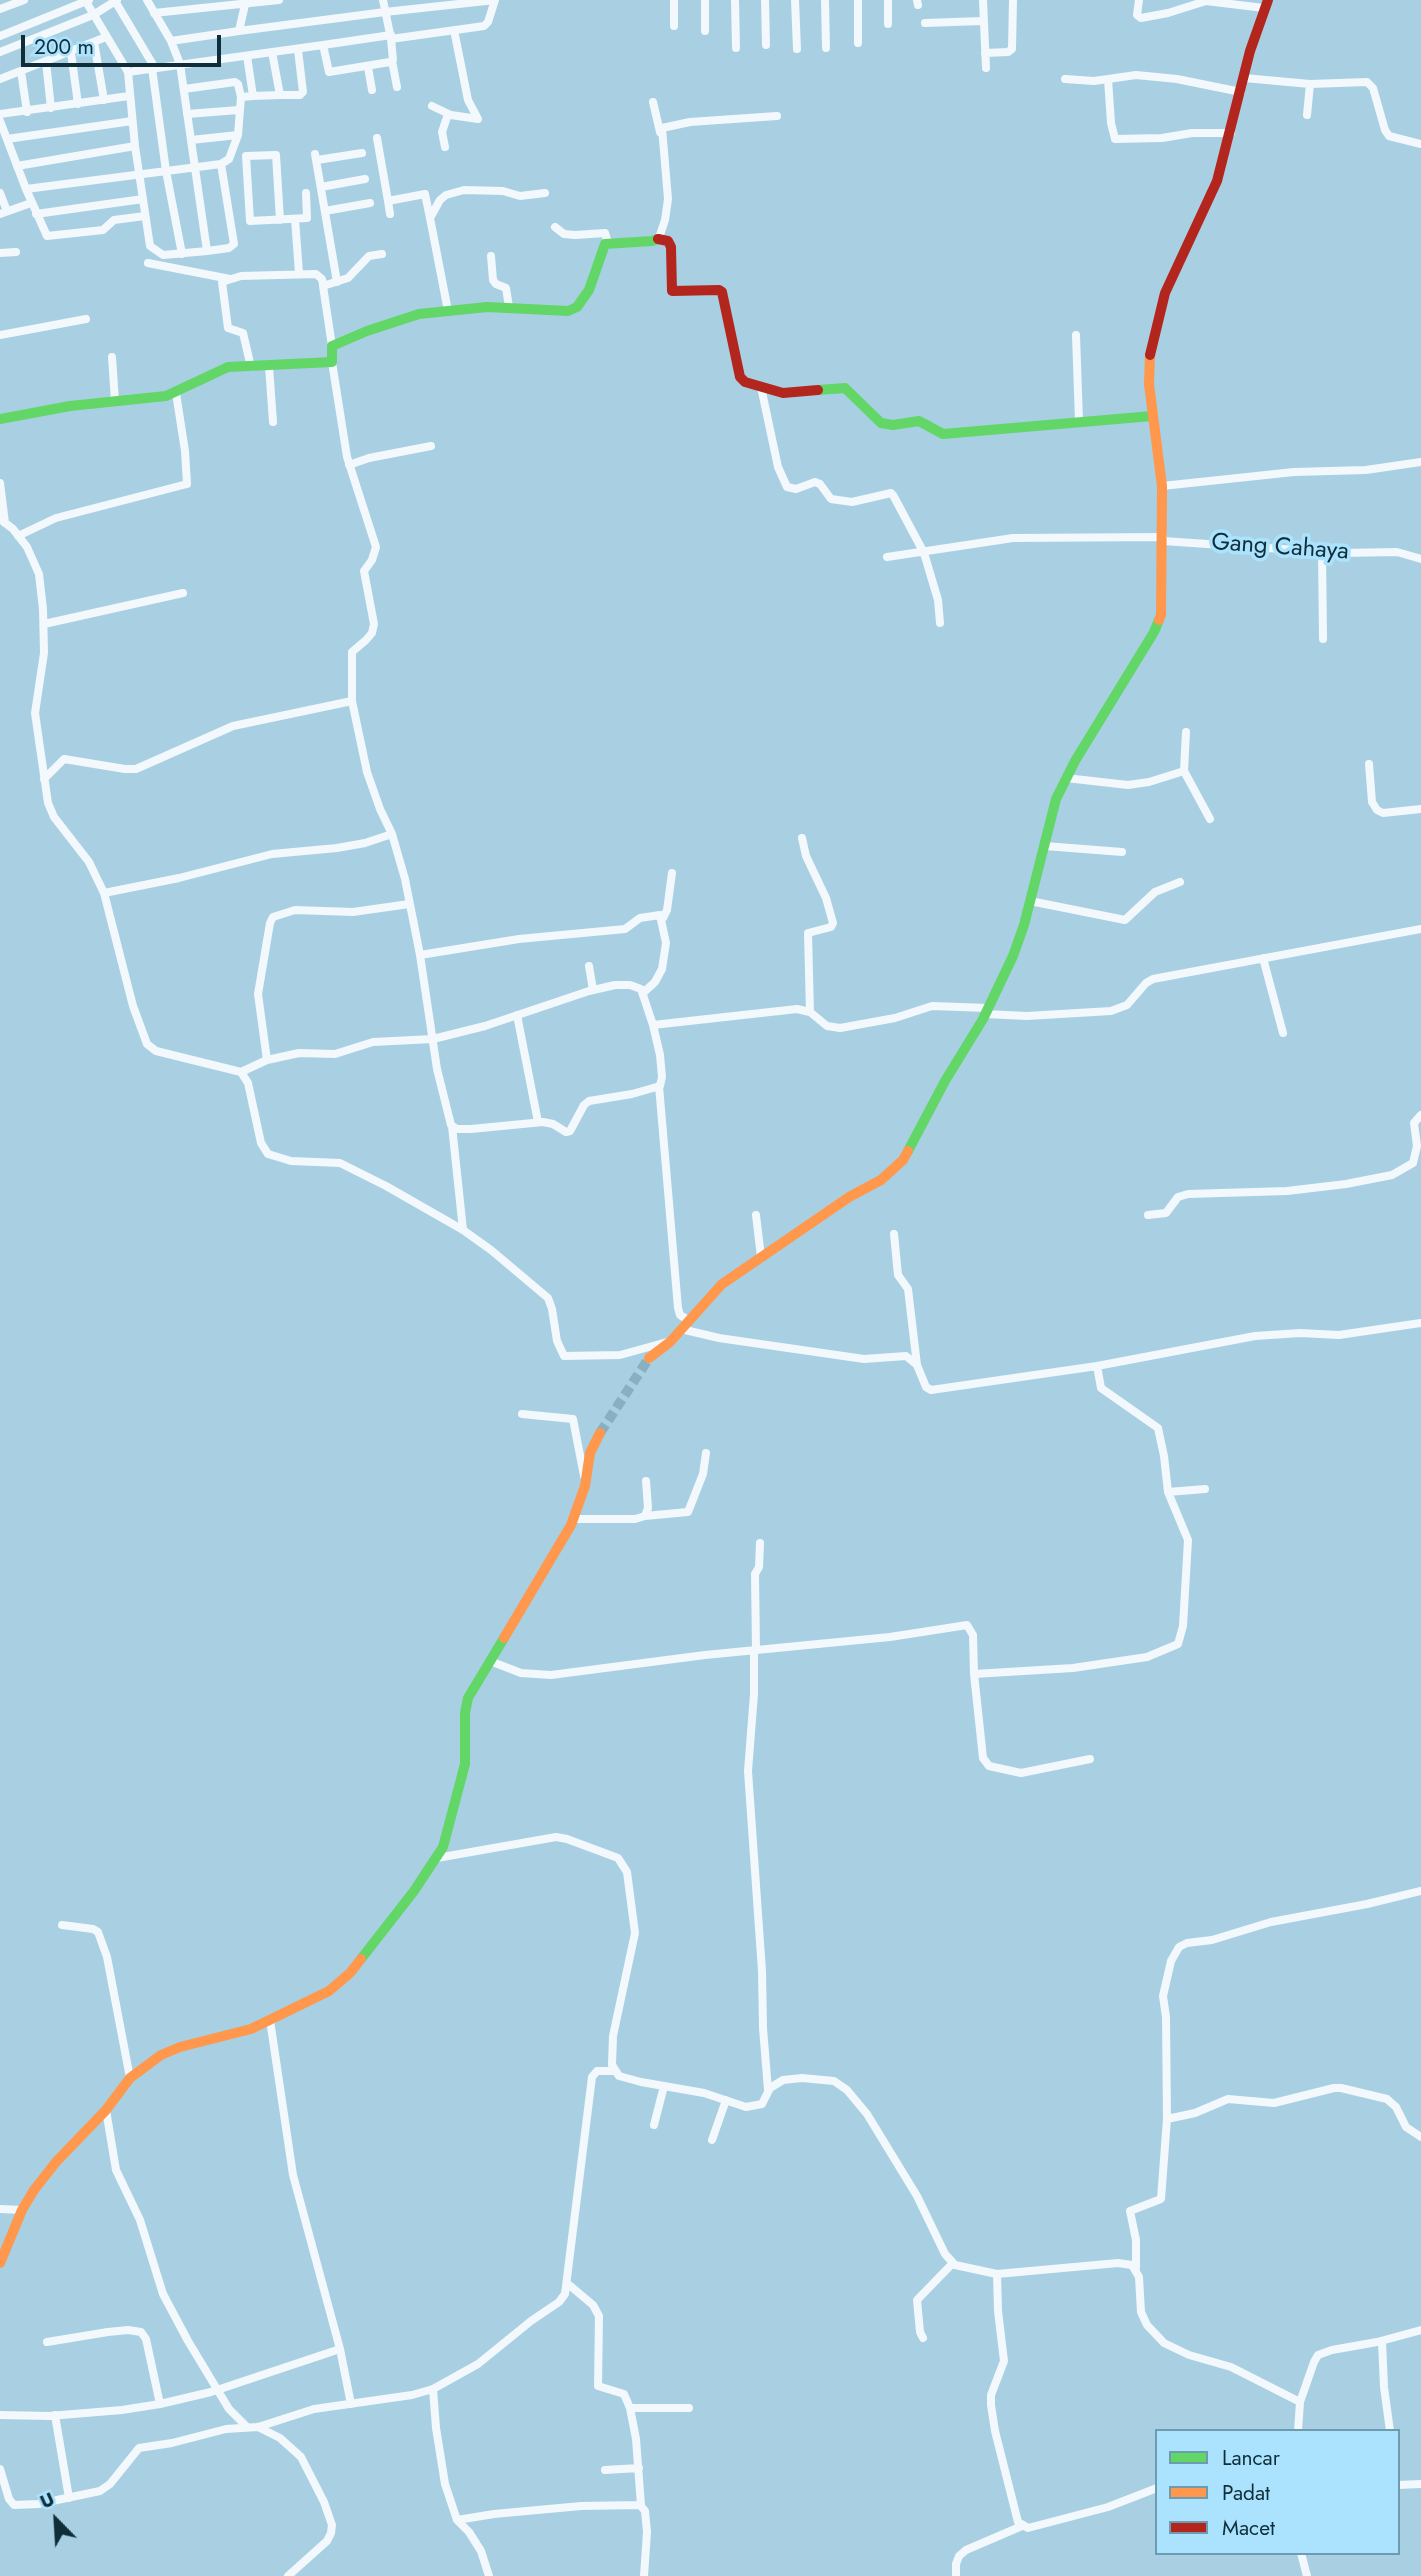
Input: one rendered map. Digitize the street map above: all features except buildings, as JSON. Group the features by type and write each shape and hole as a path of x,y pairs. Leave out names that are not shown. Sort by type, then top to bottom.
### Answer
{"street":[{"path":"0,9 24,0"},
{"path":"0,52 93,14 116,0 154,68 166,171 182,254"},
{"path":"147,0 171,41 180,64 207,251"},
{"path":"154,13 279,0"},
{"path":"383,0 397,87"},
{"path":"128,72 485,25 495,0 171,41"},
{"path":"674,0 674,26"},
{"path":"705,0 705,31"},
{"path":"735,0 736,48"},
{"path":"765,0 766,45"},
{"path":"795,0 797,49"},
{"path":"825,0 826,48"},
{"path":"858,0 859,43"},
{"path":"888,0 888,24"},
{"path":"983,0 986,68"},
{"path":"985,53 1011,50 1013,0"},
{"path":"649,1358 670,1342 717,1288 849,1197 881,1180 903,1160 941,1088 987,1011 1013,956 1055,804 1066,778 1159,622 1162,596 1163,486 1152,416 1148,365 1153,330 1173,274 1217,181 1250,51 1266,4 1206,1 1141,18 1137,15 1139,0"},
{"path":"0,36 87,1 128,72 135,146 151,248 163,255 229,248 234,244 221,164"},
{"path":"239,31 246,2"},
{"path":"925,23 982,22"},
{"path":"432,106 448,114 478,119 468,100 454,30"},
{"path":"0,79 106,37"},
{"path":"94,43 104,100"},
{"path":"323,46 328,72 392,61"},
{"path":"241,97 303,93 299,50"},
{"path":"272,52 279,95"},
{"path":"71,53 78,104"},
{"path":"247,56 253,96"},
{"path":"46,62 51,108"},
{"path":"368,66 372,90"},
{"path":"21,71 27,112"},
{"path":"1065,79 1094,81 1128,75 1144,76 1177,79 1241,92"},
{"path":"1244,78 1310,84 1369,83 1389,136 1421,144"},
{"path":"1108,79 1111,123 1115,139 1231,133"},
{"path":"26,189 221,164 231,158 238,135 241,97 238,84 235,82 184,89"},
{"path":"1307,115 1310,84"},
{"path":"0,114 129,96"},
{"path":"653,102 665,155 668,199 666,220 659,238"},
{"path":"187,114 239,110"},
{"path":"445,147 442,132 448,114"},
{"path":"660,132 667,126 690,122 777,116"},
{"path":"0,121 45,234 50,237 103,230 114,220 145,216"},
{"path":"7,139 132,121"},
{"path":"191,141 238,135"},
{"path":"377,138 390,214"},
{"path":"17,166 135,146"},
{"path":"337,282 316,157 362,153"},
{"path":"280,220 276,155 246,156 250,222 280,220 295,219 307,218 306,193"},
{"path":"321,187 365,179"},
{"path":"430,218 442,197 460,191 496,191 520,196 545,193"},
{"path":"0,193 4,212 31,203"},
{"path":"388,201 425,194 448,311"},
{"path":"36,214 143,199"},
{"path":"325,211 370,203"},
{"path":"295,219 299,273"},
{"path":"555,227 564,234 605,233 608,243"},
{"path":"332,346 395,321 448,311 509,307 564,311 577,307 589,290 604,246 608,243 652,241 659,238 668,241 671,247 672,291 722,292 740,377 745,383 783,393 845,388 873,418 884,424 919,421 943,434 1152,416"},
{"path":"0,253 16,252"},
{"path":"323,285 353,275 370,255 382,254"},
{"path":"491,256 493,280 506,288 509,307"},
{"path":"148,263 230,279 299,273 316,274 322,279 340,424 349,465 376,547 376,553 364,570 374,624 372,634 352,652 352,701 367,772 392,834 420,955 433,1039 452,1126 463,1230"},
{"path":"230,279 222,284 228,327 241,331 244,335 251,367"},
{"path":"0,335 86,319"},
{"path":"1076,335 1079,421"},
{"path":"112,357 116,401"},
{"path":"0,419 70,406 176,393 228,367 332,362"},
{"path":"268,366 273,422"},
{"path":"761,387 778,467 787,487 796,489 815,482 820,484 831,499 852,502 892,494 924,554 938,600 940,623"},
{"path":"18,536 56,518 187,484 176,393"},
{"path":"349,465 369,458 431,446"},
{"path":"1163,486 1294,472 1366,470 1421,462"},
{"path":"0,483 3,521 27,547 37,568 44,624 44,653 35,713 51,810 89,862 104,893 133,1006 147,1044 156,1051 241,1072 267,1060 304,1052 339,1053 373,1042 433,1039 593,990 626,984 636,986 643,993 653,1025 663,1077 659,1086 678,1308 684,1325 719,1338 864,1359 906,1356 917,1365"},
{"name":"Gang Cahaya","path":"887,557 924,554 1013,538 1163,539 1322,552 1397,552 1421,559"},
{"path":"1322,552 1323,639"},
{"path":"44,624 183,593"},
{"path":"44,779 64,759 136,769 233,726 352,701"},
{"path":"1186,732 1184,771 1210,819"},
{"path":"1368,764 1372,802 1377,810 1383,813 1421,809"},
{"path":"1066,778 1128,785 1157,780 1184,771"},
{"path":"104,893 179,878 272,853 337,848 392,834"},
{"path":"803,838 806,856 826,898 833,923 831,927 808,933 810,1012"},
{"path":"1045,846 1122,852"},
{"path":"643,993 655,982 662,969 666,943 663,918 667,910 672,873"},
{"path":"1030,901 1125,920 1155,892 1180,882"},
{"path":"267,1060 258,994 270,923 275,915 295,910 353,912 409,904"},
{"path":"420,955 519,939 625,929 640,918 659,915 663,918"},
{"path":"653,1025 797,1009 810,1012 827,1026 840,1028 886,1020 932,1006 1027,1016 1111,1011 1127,1005 1150,981 1421,929"},
{"path":"1263,958 1283,1033"},
{"path":"589,966 593,990"},
{"path":"517,1015 538,1122"},
{"path":"241,1072 248,1083 261,1143 268,1154 291,1161 340,1163 463,1230 545,1294 552,1309 558,1341 564,1356 620,1355 670,1342"},
{"path":"452,1126 457,1129 471,1129 538,1122 550,1123 568,1132 589,1101 659,1086"},
{"path":"1421,1115 1414,1123 1421,1155"},
{"path":"1148,1215 1166,1213 1178,1197 1188,1194 1287,1191 1384,1177 1411,1165 1416,1154 1417,1140"},
{"path":"756,1215 761,1258"},
{"path":"894,1234 898,1275 908,1289 917,1365 926,1387 931,1390 1097,1366 1255,1336 1300,1333 1339,1335 1421,1322"},
{"path":"974,1674 1073,1668 1147,1657 1178,1644 1183,1626 1188,1542 1168,1492 1157,1426 1101,1388 1097,1366"},
{"path":"523,1414 573,1419 585,1486"},
{"path":"0,2263 22,2210 56,2162 106,2110 130,2078 155,2059 171,2051 235,2035 329,1991 340,1983 392,1920 437,1858 449,1832 465,1764 466,1706 574,1519 585,1486 590,1453 600,1433"},
{"path":"574,1519 635,1519 688,1512 703,1474 706,1453"},
{"path":"645,1516 648,1508 646,1481"},
{"path":"1168,1492 1205,1489"},
{"path":"760,1543 760,1565 755,1578 754,1694 748,1771 768,2093"},
{"path":"490,1661 521,1673 551,1675 755,1650 890,1637 967,1625 973,1635 980,1750 989,1766 1021,1773 1090,1759"},
{"path":"437,1858 556,1837 599,1850 622,1862 629,1884 635,1933 613,2036 614,2071 619,2076 704,2093 753,2107 762,2104 778,2082 802,2078 834,2081 847,2090 867,2114 917,2196 945,2253 953,2263 998,2274 1118,2263 1132,2264 1136,2269"},
{"path":"1300,2402 1231,2367 1189,2355 1164,2343 1147,2325 1141,2312 1136,2240 1130,2211 1161,2198 1167,2119 1166,2017 1163,1996 1171,1961 1179,1947 1187,1942 1213,1940 1257,1925 1421,1891"},
{"path":"62,1925 98,1932 107,1957 130,2078"},
{"path":"270,2020 293,2175 340,2349 351,2404"},
{"path":"0,2469 13,2505 38,2504 69,2498 106,2488 139,2448 172,2443 226,2429 258,2427 302,2412 397,2398 433,2389 478,2364 559,2302 565,2294 592,2077 599,2071 614,2071"},
{"path":"654,2125 664,2086"},
{"path":"1167,2119 1195,2113 1225,2100 1274,2103 1341,2088 1387,2099 1396,2107 1406,2127 1421,2137"},
{"path":"712,2140 726,2100"},
{"path":"106,2110 116,2170 140,2220 163,2294 229,2409 247,2427"},
{"path":"0,2208 22,2210"},
{"path":"923,2338 917,2300 953,2263"},
{"path":"998,2274 998,2317 1004,2361 990,2405 1017,2521 1028,2528 1108,2507 1155,2489"},
{"path":"568,2284 593,2305 599,2316 598,2386 622,2393 629,2409 647,2532 644,2576"},
{"path":"1297,2429 1300,2402 1318,2356 1332,2350 1382,2341 1421,2330"},
{"path":"47,2342 108,2332 141,2332 146,2339 160,2404"},
{"path":"1382,2341 1390,2429"},
{"path":"0,2415 55,2415 160,2404 217,2389 340,2349"},
{"path":"433,2389 443,2474 457,2520 469,2532 481,2551 489,2576"},
{"path":"629,2409 689,2408"},
{"path":"55,2415 69,2498"},
{"path":"258,2427 280,2438 301,2457 324,2502 332,2525 327,2541 288,2576"},
{"path":"605,2470 639,2468"},
{"path":"1400,2485 1421,2484"},
{"path":"457,2520 485,2514 581,2506 641,2505"},
{"path":"956,2576 959,2556 966,2550 1022,2526"},
{"path":"1302,2555 1307,2576"}],"tunnel":[{"path":"600,1433 649,1358"}],"traffic: fast":[{"path":"0,419 70,406 166,396 228,367 332,362 332,346 419,314 487,307 568,311 577,307 589,290 605,244 658,239"},
{"path":"818,390 845,388 881,423 893,425 919,421 943,434 1152,416"},
{"path":"908,1151 945,1081 983,1019 1013,956 1024,925 1056,799 1075,761 1159,620"},
{"path":"361,1959 414,1891 443,1847 465,1764 465,1713 468,1698 504,1638"}],"traffic: slow":[{"path":"1150,355 1149,384 1162,486 1159,620"},
{"path":"649,1358 670,1342 722,1284 849,1197 881,1180 903,1160 908,1151"},
{"path":"504,1638 571,1525 585,1486 590,1453 600,1433"},
{"path":"0,2263 22,2210 34,2190 56,2162 106,2110 130,2078 161,2055 180,2047 251,2029 329,1991 350,1973 361,1959"}],"traffic: jam":[{"path":"1150,355 1165,293 1217,181 1250,51 1268,0"},
{"path":"658,239 668,241 671,247 672,291 722,292 740,377 745,382 783,393 818,390"}]}
